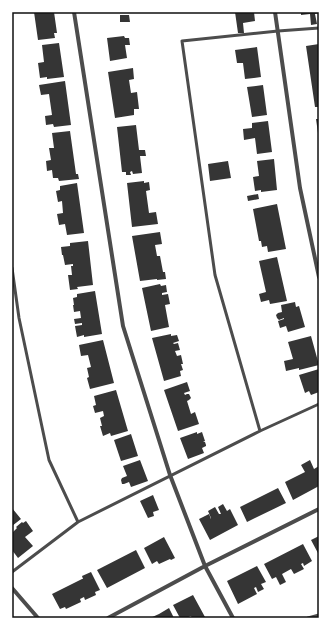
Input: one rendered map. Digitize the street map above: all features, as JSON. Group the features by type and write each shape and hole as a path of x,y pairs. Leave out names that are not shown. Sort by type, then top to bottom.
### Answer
{"street":[{"path":"74,12 123,326 170,475 206,566 233,618"},
{"path":"275,12 300,188 319,277"},
{"path":"108,618 206,566 319,509"},
{"path":"12,588 38,618"}],"lane":[{"path":"260,431 216,275 182,41 319,28"},
{"path":"12,268 19,318 49,460 78,522"},
{"path":"12,572 78,522 170,475 319,404"},
{"path":"308,618 319,615"}],"building":[{"path":"34,12 54,12 57,33 54,33 55,38 38,40"},
{"path":"235,12 254,12 255,21 243,23 244,33 238,33"},
{"path":"301,12 319,12 315,14 317,24 311,25 310,14 301,15"},
{"path":"120,15 129,15 130,22 120,22"},
{"path":"124,36 125,38 129,38 130,45 125,45 127,58 110,61 107,38"},
{"path":"59,43 64,77 47,79 47,77 40,78 38,63 44,62 42,45"},
{"path":"319,44 319,107 315,107 306,46"},
{"path":"257,47 261,77 245,79 243,63 237,63 235,50"},
{"path":"133,68 134,79 129,80 131,93 137,92 139,109 134,109 134,115 115,118 108,72"},
{"path":"65,81 71,125 54,127 53,124 46,125 45,116 52,115 49,94 41,95 39,85"},
{"path":"263,85 267,115 252,117 247,87"},
{"path":"316,119 319,119 319,133 318,133"},
{"path":"268,121 272,152 257,154 255,138 244,140 243,129 252,128 252,123"},
{"path":"136,125 139,150 145,150 146,156 140,156 142,173 133,174 132,171 130,172 131,175 126,175 126,172 122,172 117,127"},
{"path":"70,131 76,174 78,174 79,179 59,181 58,178 53,178 52,170 47,171 46,161 51,160 49,148 54,148 52,133"},
{"path":"274,159 277,190 261,192 261,190 255,191 253,177 259,176 257,161"},
{"path":"228,161 231,178 210,181 208,164"},
{"path":"144,181 144,183 149,182 150,190 146,191 149,213 156,212 158,224 132,227 127,183"},
{"path":"77,183 84,233 67,235 65,224 59,225 57,214 63,213 62,201 58,202 56,191 60,190 60,186"},
{"path":"258,194 259,199 248,201 247,196"},
{"path":"277,204 286,249 268,252 267,246 262,247 261,241 259,241 253,209"},
{"path":"160,232 162,244 155,245 157,256 160,256 166,279 140,281 132,236"},
{"path":"88,241 93,285 77,287 78,289 70,290 68,275 72,275 71,266 73,266 73,264 65,265 61,247 70,246 70,243"},
{"path":"277,257 287,301 270,304 269,300 261,302 259,294 266,292 259,261"},
{"path":"160,284 161,286 166,285 167,292 162,293 162,295 168,294 170,304 165,305 169,327 151,331 142,288"},
{"path":"95,291 102,334 77,337 75,326 82,325 82,323 75,324 74,319 81,318 80,311 74,312 73,298 77,297 77,294"},
{"path":"295,302 296,307 299,306 305,327 288,332 286,326 280,328 278,321 284,318 279,320 276,315 282,312 281,305"},
{"path":"171,334 171,336 177,335 179,341 173,343 178,343 180,350 175,351 177,356 181,355 183,370 180,371 181,376 164,381 152,338"},
{"path":"311,336 319,365 299,370 299,368 286,371 284,361 293,359 288,342"},
{"path":"103,340 114,383 90,389 87,378 89,377 87,368 91,367 88,355 81,356 79,345"},
{"path":"319,369 319,392 311,395 309,391 305,393 299,375"},
{"path":"187,382 190,391 184,393 185,395 189,394 191,398 187,401 191,414 195,412 199,424 178,431 164,390"},
{"path":"116,390 128,431 111,436 110,433 103,436 100,426 102,426 100,418 104,416 103,411 95,413 93,406 96,405 94,396"},
{"path":"197,432 197,434 202,432 205,441 203,441 205,442 206,446 202,448 204,453 188,459 180,438"},
{"path":"131,434 138,456 121,461 114,440"},
{"path":"140,460 148,481 131,487 129,482 122,484 122,478 127,476 123,466"},
{"path":"310,460 314,469 319,466 319,486 293,500 285,482 305,472 301,465"},
{"path":"278,488 286,503 247,522 240,507"},
{"path":"153,495 159,510 153,512 154,516 148,518 140,501"},
{"path":"223,504 227,511 230,509 238,525 210,540 199,519 209,514 211,519 208,511 215,507 219,514 221,514 218,507"},
{"path":"12,508 21,519 12,526"},
{"path":"26,521 33,531 25,537 33,546 18,558 12,550 12,533 17,528 16,527 22,522 23,523"},
{"path":"319,536 319,555 311,540"},
{"path":"164,537 175,558 159,564 157,561 152,564 144,548"},
{"path":"303,544 312,561 304,566 303,563 301,564 304,569 294,574 291,569 282,574 286,582 280,585 276,577 272,579 264,564"},
{"path":"136,550 145,568 107,588 97,570"},
{"path":"257,566 266,582 261,584 264,589 258,592 256,587 254,588 257,594 238,604 227,581"},
{"path":"91,572 100,590 95,592 96,595 85,600 84,597 80,599 81,602 66,609 65,607 60,609 52,594 83,579 82,576"},
{"path":"193,595 205,617 192,618 191,616 180,618 173,605"},
{"path":"169,608 174,618 150,618 159,614"}]}
